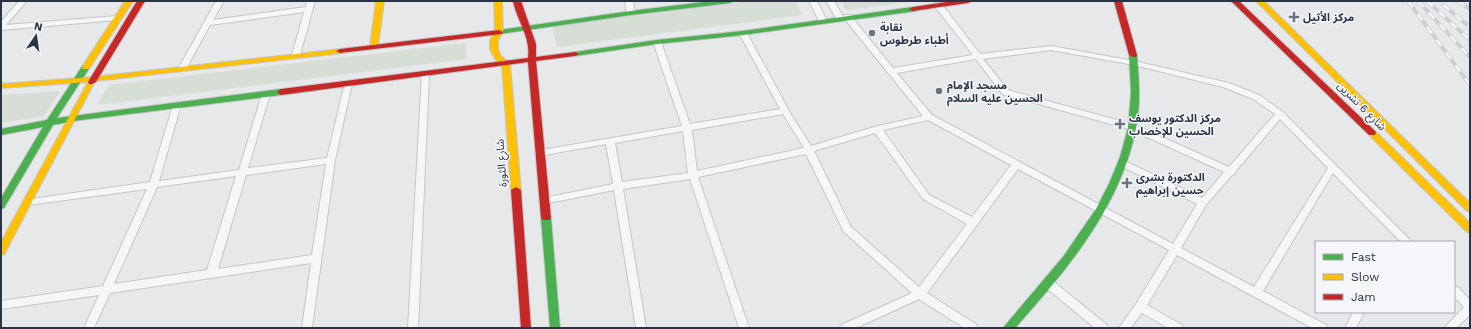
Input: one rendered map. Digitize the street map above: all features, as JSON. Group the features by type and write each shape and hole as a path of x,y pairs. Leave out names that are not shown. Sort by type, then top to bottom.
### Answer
{"street":[{"path":"1,28 23,1"},
{"path":"1,206 76,80 129,1"},
{"path":"1,251 93,79 141,1"},
{"path":"182,69 220,1"},
{"path":"374,46 380,1"},
{"path":"498,1 498,32 494,40 494,49 498,57 506,64"},
{"path":"517,1 519,15 528,29 534,44 532,60 555,328"},
{"path":"629,1 631,13"},
{"path":"1,86 93,79 528,29 631,13 730,1"},
{"path":"813,1 824,21"},
{"path":"830,1 929,117 1322,328"},
{"path":"1,132 73,118 506,64 657,42 743,32 968,1"},
{"path":"1008,328 1049,284 1101,209 1122,163 1132,127 1134,62 1118,1"},
{"name":"شارع 6 تشرين","path":"1236,1 1306,67 1470,229"},
{"name":"شارع 6 تشرين","path":"1260,1 1470,209"},
{"path":"207,23 310,5 296,55"},
{"path":"938,5 1005,92 1132,127 1232,172"},
{"path":"1,28 117,18"},
{"path":"743,32 785,111 809,150 848,229 920,294 973,328"},
{"path":"657,42 687,127 694,175 744,328"},
{"path":"892,72 977,57 1051,48 1134,62 1226,85 1256,98 1280,114 1402,240"},
{"name":"شارع الثورة","path":"506,64 526,328"},
{"path":"413,328 425,74"},
{"path":"307,328 331,160 348,84"},
{"path":"212,272 266,94"},
{"path":"88,328 154,183 177,105"},
{"path":"539,153 785,111"},
{"path":"1124,328 1140,307 1203,203 1232,172 1280,114"},
{"path":"544,201 618,186 694,175 809,150 877,129 929,117"},
{"path":"877,129 926,197 974,223"},
{"path":"610,140 641,328"},
{"path":"28,202 154,183 331,160"},
{"path":"1122,163 1203,203"},
{"path":"846,328 920,294 1017,164"},
{"path":"1256,293 1332,168"},
{"path":"1,305 212,272 316,258"},
{"path":"1049,284 1102,328"},
{"path":"1450,328 1470,307 1455,291"},
{"path":"1140,307 1178,328"},
{"path":"1350,328 1358,313"}],"shaded area":[{"path":"751,1 796,1 802,15 557,47 552,26"},
{"path":"842,1 918,1 846,10"},
{"path":"466,43 466,59 97,105 109,85"},
{"path":"60,91 44,116 1,123 1,95"}],"railway":[{"path":"1408,1 1470,85"},
{"path":"1418,1 1470,57"},
{"path":"1427,1 1470,40"},
{"path":"1458,1 1470,9"},
{"path":"1443,5 1470,27"}],"traffic: fast":[{"path":"499,32 631,13 730,1"},
{"path":"575,54 657,42 743,33 913,9"},
{"path":"1008,328 1047,284 1084,236 1100,211 1113,184 1124,157 1132,128 1135,92 1133,55"},
{"path":"1,206 50,122 86,67"},
{"path":"1,132 73,118 281,92"},
{"path":"546,218 555,328"}],"traffic: slow":[{"path":"86,67 129,1"},
{"path":"374,46 380,1"},
{"path":"498,1 499,32 494,40 494,49 498,57 506,64 516,190"},
{"path":"1260,1 1470,209"},
{"path":"1,86 93,79 340,51"},
{"path":"1,251 92,82"},
{"path":"1372,133 1470,229"}],"traffic: jam":[{"path":"92,82 141,1"},
{"path":"517,1 521,17 532,44 532,60 546,218"},
{"path":"913,9 968,1"},
{"path":"1118,1 1133,55"},
{"path":"1235,1 1372,133"},
{"path":"340,51 499,32"},
{"path":"281,92 575,54"},
{"path":"516,190 526,328"}],"place":[{"name":"مركز الأثيل","path":"1294,17"},
{"name":"نقابة أطباء طرطوس","path":"872,33"},
{"name":"مسجد الإمام الحسين عليه السلام","path":"939,91"},
{"name":"مركز الدكتور يوسف الحسين للإخصاب","path":"1120,124"},
{"name":"الدكتورة بشرى حسين إبراهيم","path":"1127,183"}]}
